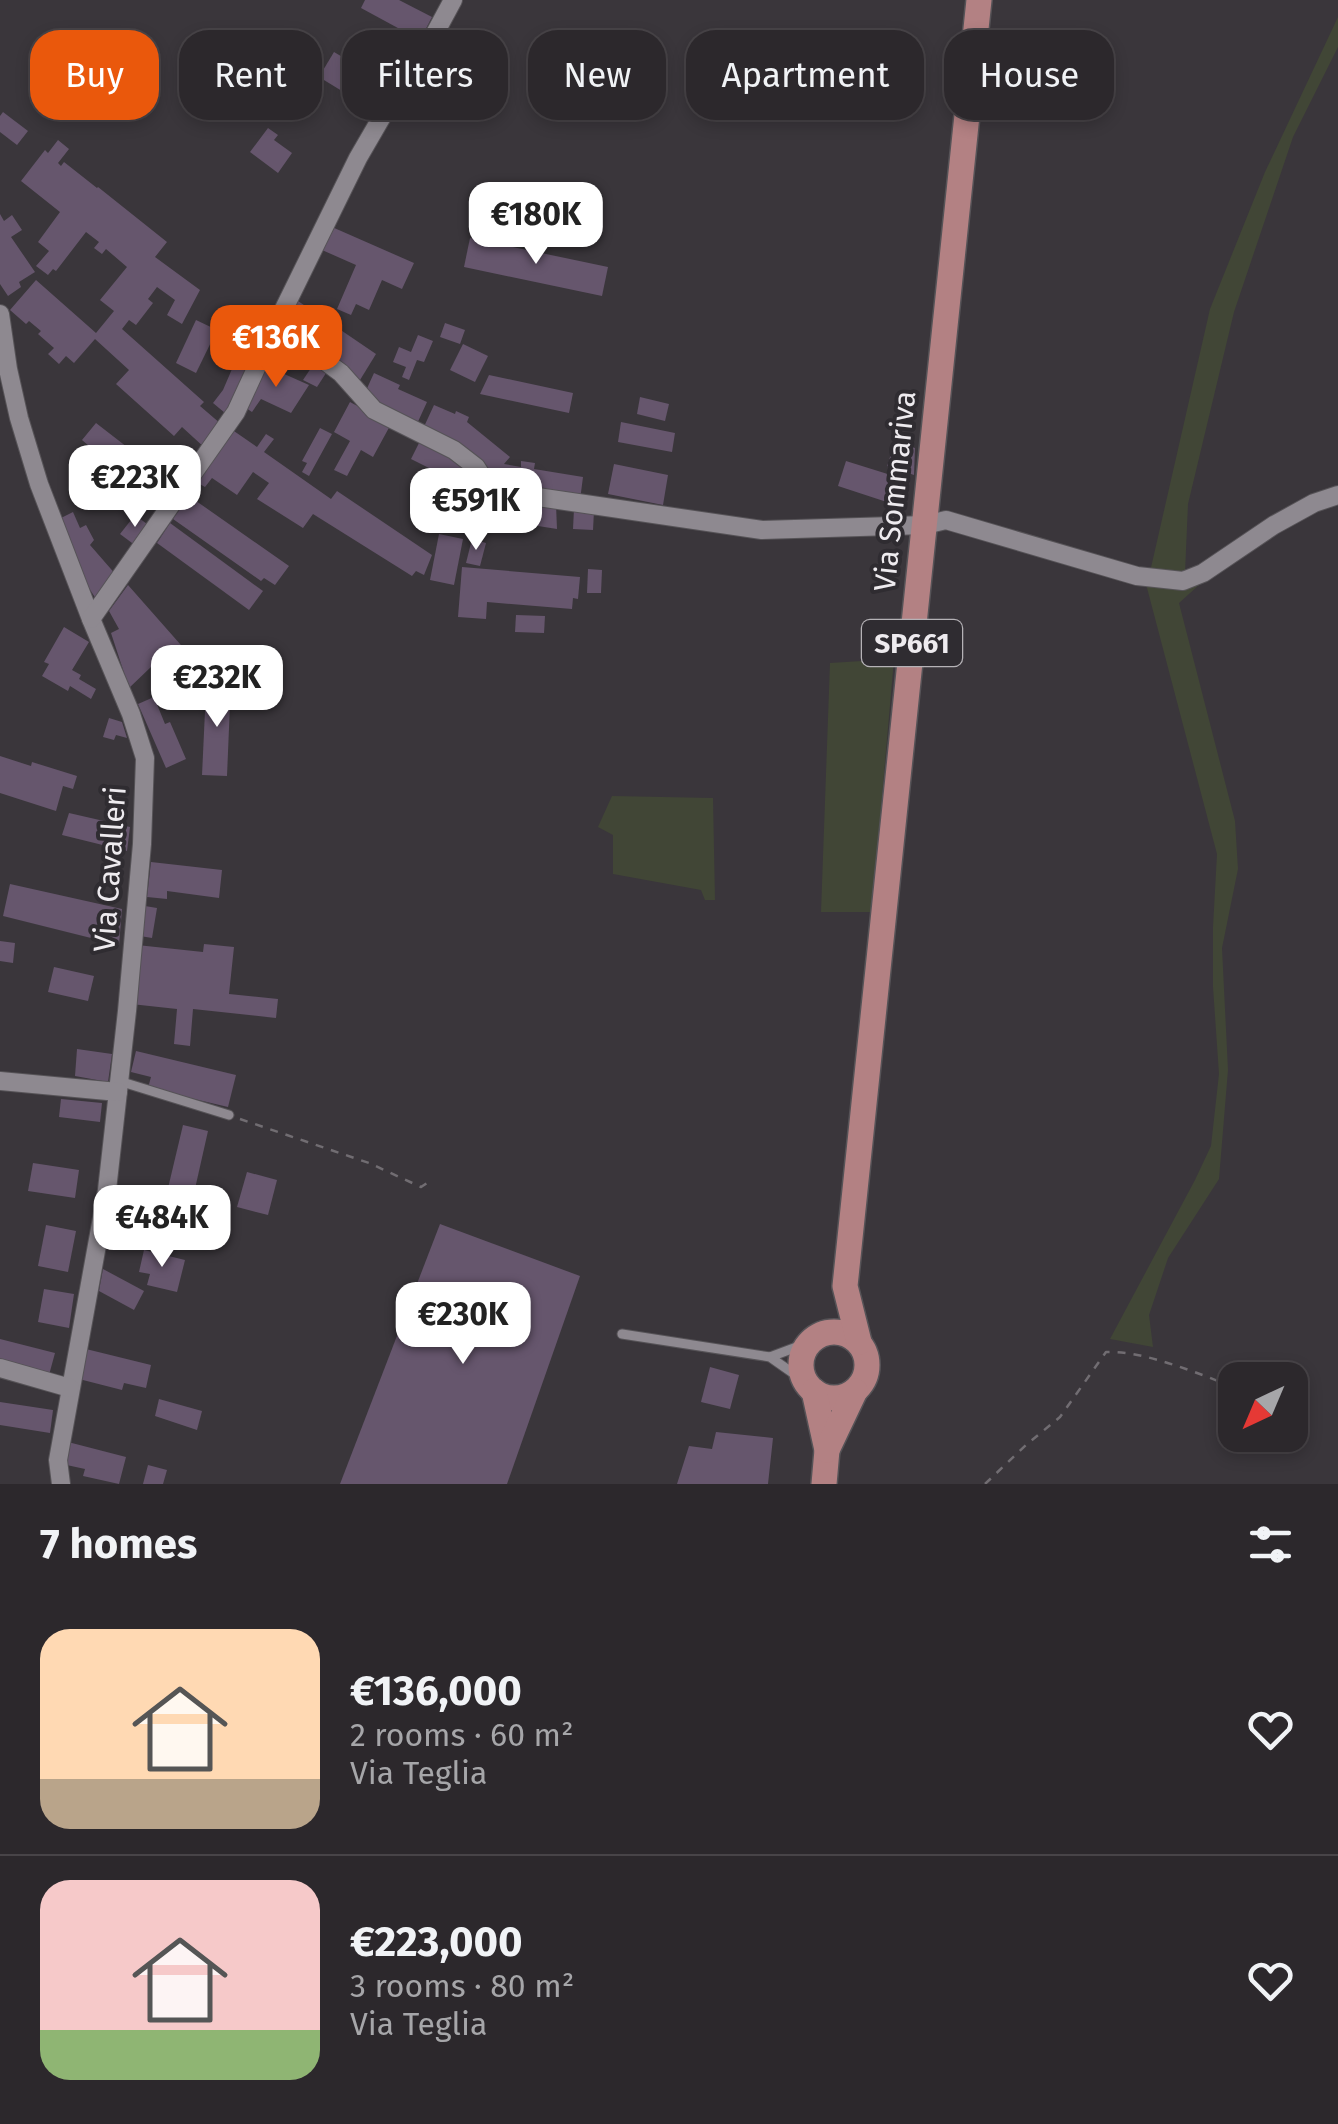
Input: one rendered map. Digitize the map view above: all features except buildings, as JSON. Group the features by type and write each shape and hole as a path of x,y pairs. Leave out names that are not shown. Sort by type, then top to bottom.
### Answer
{"main road":[{"name":"Via Sommariva","path":"859,1342 845,1286 979,0"},
{"name":"Via Sommariva","path":"814,1339 845,1286"},
{"path":"824,1484 828,1450 866,1372 867,1362 859,1342 840,1332 814,1339 802,1362 802,1373 811,1387 828,1450"},
{"path":"811,1387 835,1398 855,1391"}],"street":[{"path":"92,619 236,412 374,128 426,50 453,0"},
{"name":"Via Cavalleri","path":"0,314 19,418 39,484 132,714 145,758 142,844 119,1087 107,1190 58,1460 62,1484"},
{"path":"276,325 341,373 374,410 454,450 497,491 762,530 924,525 946,520 1137,576 1183,581 1203,573 1274,525 1338,495"},
{"path":"0,1080 119,1087"},
{"path":"0,1368 70,1388"}],"lane":[{"path":"119,1087 229,1115"},
{"path":"622,1334 770,1357 811,1387"},
{"path":"770,1357 814,1339"}],"path":[{"path":"229,1115 369,1163 421,1187 433,1179"},
{"path":"985,1484 1060,1417 1106,1352 1126,1351 1218,1381"}],"green space":[{"path":"1338,17 1338,47 1293,137 1234,312 1188,504 1185,573 1150,572 1210,309 1265,172"},
{"path":"1220,566 1179,603 1235,821 1238,869 1222,948 1228,1070 1219,1179 1168,1258 1149,1315 1153,1347 1110,1339 1211,1146 1219,1074 1213,987 1217,854 1146,584"},
{"path":"894,659 872,912 821,912 830,663"},
{"path":"612,796 713,798 715,900 705,900 701,890 613,874 613,835 598,827"}]}
